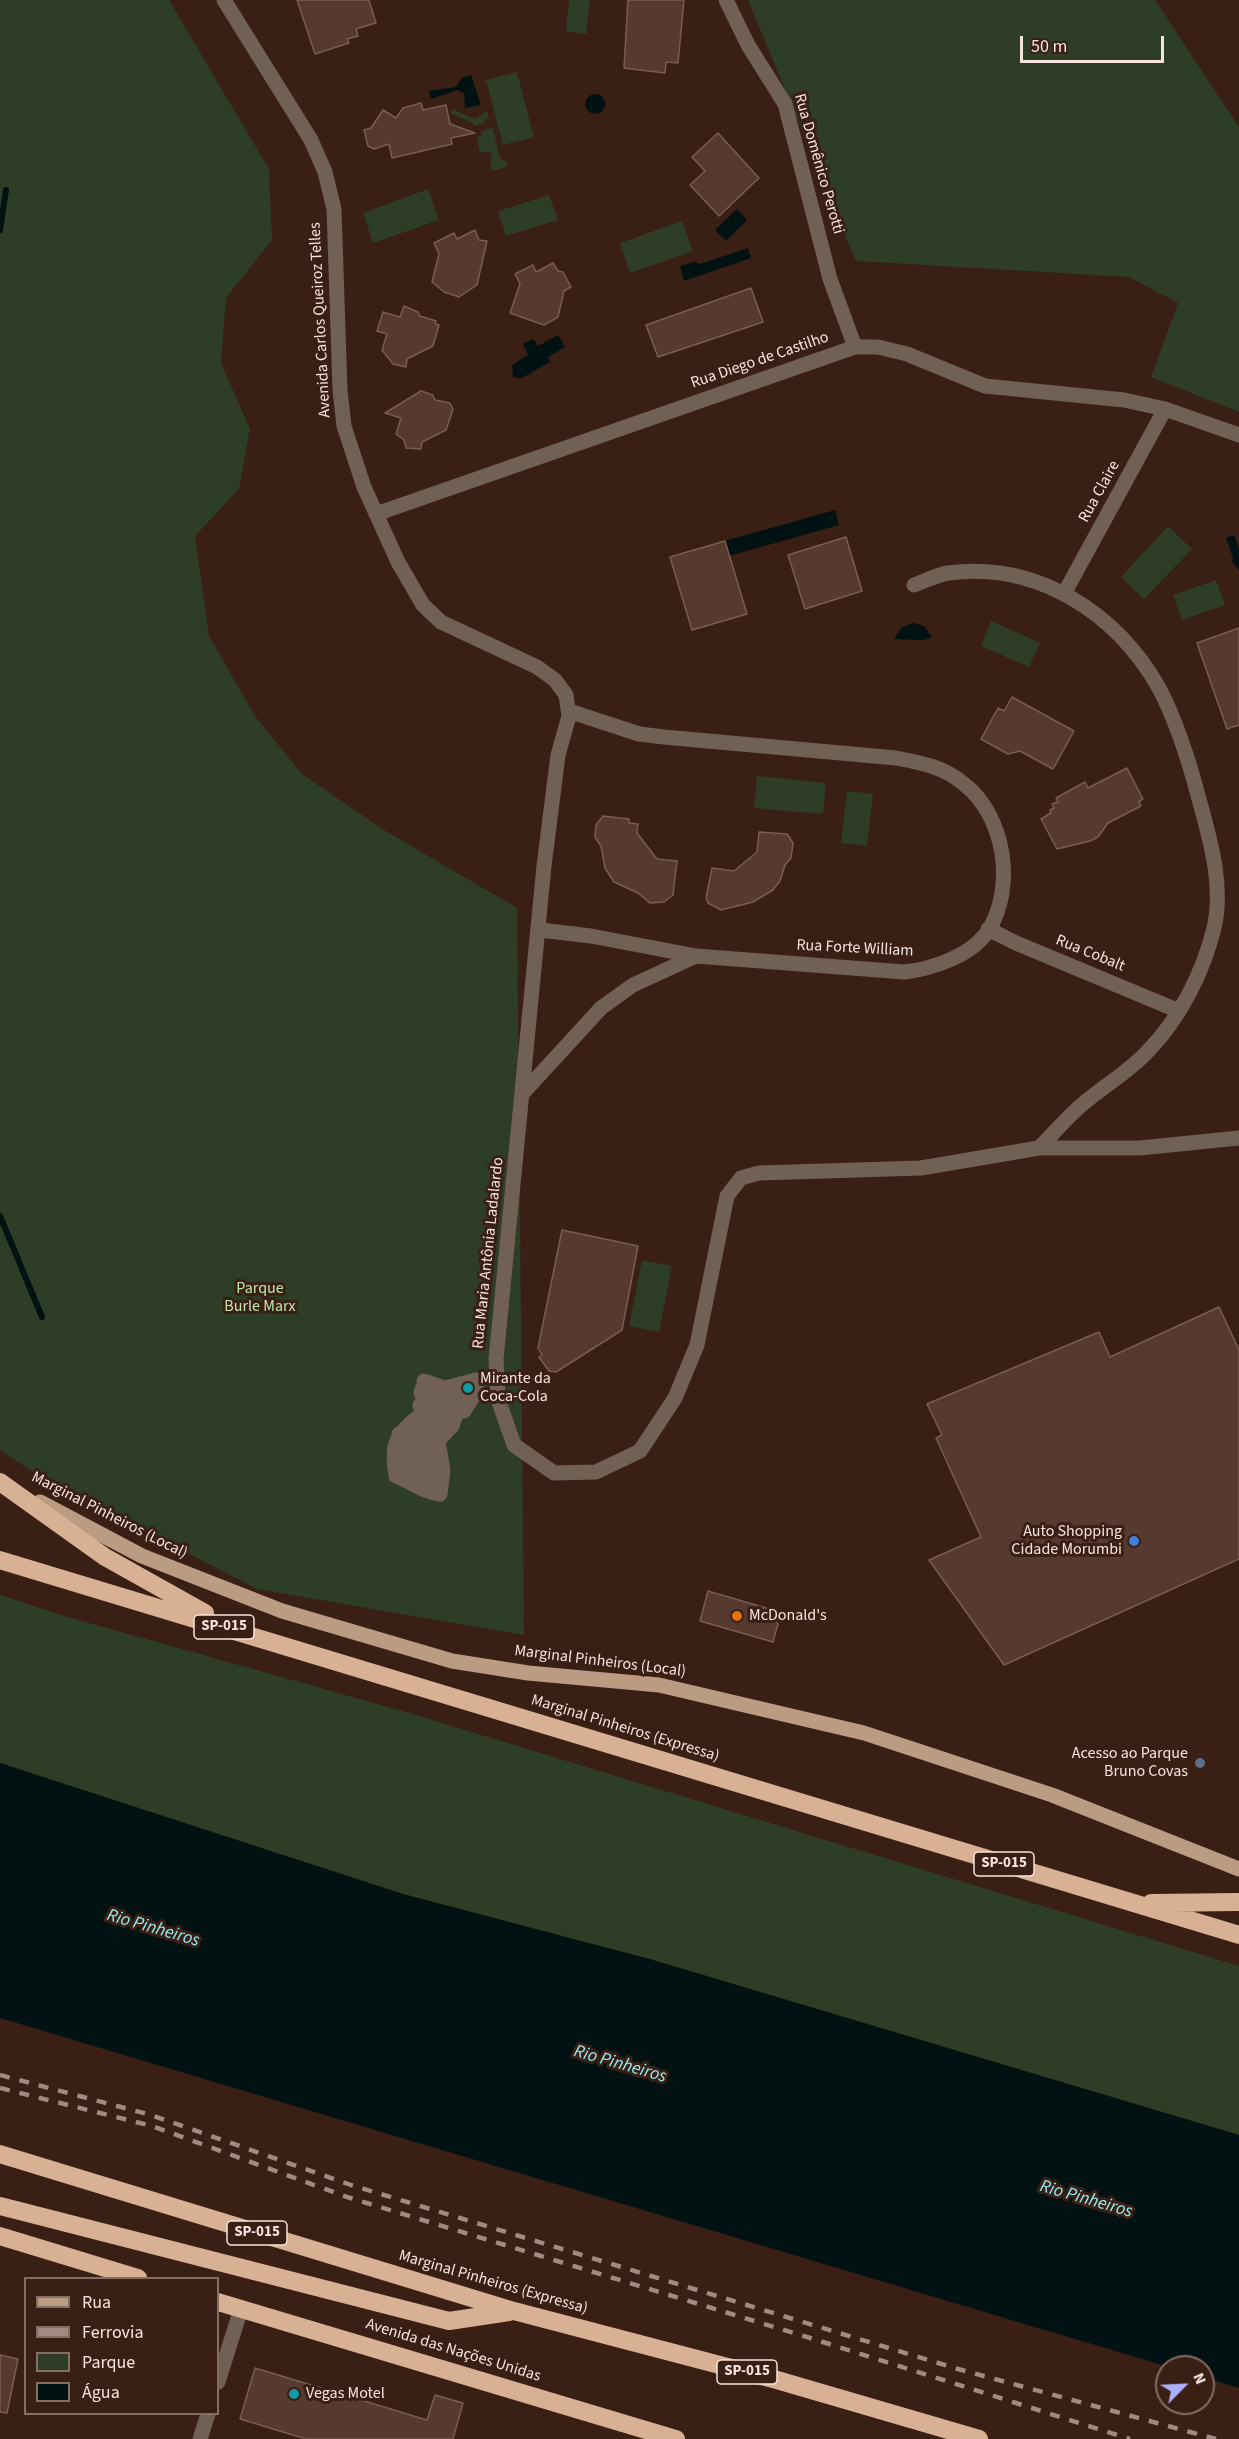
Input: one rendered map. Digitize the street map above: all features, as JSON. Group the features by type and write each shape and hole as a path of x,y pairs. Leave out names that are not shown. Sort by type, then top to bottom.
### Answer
{"highway":[{"path":"0,1481 105,1557 235,1631"},
{"name":"Marginal Pinheiros (Expressa)","path":"0,1560 1239,1935"},
{"path":"1132,1903 1239,1902"},
{"name":"Marginal Pinheiros (Expressa)","path":"0,2154 514,2311 777,2380 979,2439"},
{"path":"0,2206 449,2321 514,2311"},
{"path":"0,2236 135,2277"},
{"name":"Avenida das Nações Unidas","path":"219,2302 676,2439"}],"main road":[{"name":"Marginal Pinheiros (Local)","path":"0,1481 142,1556 282,1611 452,1661 528,1673 659,1685 864,1733 1052,1795 1239,1869"}],"street":[{"name":"Avenida Carlos Queiroz Telles","path":"224,0 311,140 325,172 334,209 340,390 344,426 376,514 398,562 423,605 441,622 537,668 555,680 566,696 569,711"},
{"name":"Rua Domênico Perotti","path":"726,0 748,45 785,104 830,279 855,347"},
{"name":"Rua Diego de Castilho","path":"376,514 855,347 878,347 907,354 985,386 1113,399 1166,409 1239,435"},
{"name":"Rua Claire","path":"1065,592 1166,409"},
{"path":"914,585 947,573 1000,573 1065,592 1104,621 1134,653 1158,687 1191,771 1207,828 1215,866 1214,927 1203,962 1179,1011 1147,1052 1083,1104 1040,1148"},
{"name":"Rua Forte William","path":"540,930 591,936 696,956 916,971 948,962 988,929 998,908 1002,884 1001,845 994,824 980,800 965,784 929,764 896,758 647,735 569,711"},
{"name":"Rua Maria Antônia Ladalardo","path":"569,711 558,755 544,866 540,930 496,1359 498,1399 514,1445 554,1473 596,1472 640,1451 675,1398 697,1345 727,1196 741,1178 759,1173 921,1168 1040,1148 1102,1150 1235,1139"},
{"name":"Rua Cobalt","path":"988,929 1016,943 1179,1011"},
{"path":"523,1093 601,1008 633,985 696,956"},
{"path":"411,1437 400,1468 423,1483 436,1482 431,1466 432,1449 443,1429 426,1422 407,1436 409,1466 418,1475 426,1472 423,1462 432,1442 433,1431 414,1435 411,1437 392,1454 396,1476 409,1481 425,1492 440,1494 443,1470 438,1441 452,1426 456,1415 443,1420 433,1418 423,1415 420,1405 464,1411 473,1396 447,1400 421,1393 422,1389 440,1397 477,1391 476,1380 445,1389 424,1382"},
{"path":"219,2379 241,2309"},
{"path":"200,2439 208,2415"}],"green space":[{"name":"Parque Burle Marx","path":"0,0 169,0 269,169 272,240 226,298 221,363 250,429 239,489 195,536 209,636 255,716 302,774 384,830 517,908 524,1635 257,1589 39,1476 0,1450"},
{"path":"569,0 590,0 586,34 566,31"},
{"path":"748,0 1155,0 1239,127 1239,412 1151,377 1178,303 1129,277 856,261"},
{"path":"517,72 534,137 503,145 486,80"},
{"path":"452,109 475,119 487,111 489,118 484,120 485,123 474,126 473,123 450,113"},
{"path":"493,128 500,158 509,166 493,171 490,167 492,159 490,151 480,153 477,137 482,136 481,131"},
{"path":"428,189 439,220 373,243 363,213"},
{"path":"549,195 558,220 506,236 498,211"},
{"path":"682,221 693,251 630,273 620,243"},
{"path":"1168,526 1192,549 1144,599 1121,577"},
{"path":"1216,580 1225,605 1182,620 1173,595"},
{"path":"991,621 1040,643 1029,667 981,646"},
{"path":"757,776 826,783 823,814 754,808"},
{"path":"847,791 873,794 867,846 841,843"},
{"path":"642,1260 672,1266 659,1332 629,1326"},
{"path":"0,1595 61,1615 406,1712 1239,1966 1239,2135 653,1960 403,1894 0,1763"}],"water":[{"path":"471,75 481,105 465,108 464,93 457,90 431,99 429,91 456,87 462,78"},
{"path":"595,94 602,97 605,104 602,111 595,114 588,111 585,104 588,97"},
{"path":"737,209 747,220 726,241 715,230"},
{"path":"748,248 751,258 684,281 680,266 694,262 700,264"},
{"path":"558,335 565,347 548,357 550,362 522,378 513,377 512,365 528,355 523,344 533,339 538,346"},
{"path":"835,510 839,525 729,556 725,541"},
{"path":"1234,535 1239,549 1239,570 1232,562 1233,558 1226,538"},
{"path":"913,623 924,626 932,637 924,640 894,639 902,627"},
{"name":"Rio Pinheiros","path":"0,1763 403,1894 653,1960 1239,2135 1239,2388 1215,2381 1215,2355 1155,2355 1155,2363 0,2018"}],"building":[{"path":"297,0 369,0 376,23 356,29 358,36 347,39 349,43 315,54"},
{"path":"628,0 684,0 678,63 666,62 665,73 624,68"},
{"path":"421,103 423,110 446,105 450,124 475,133 451,138 452,144 392,158 389,144 374,149 368,146 364,130 371,128 383,110 396,118 403,108"},
{"path":"718,133 759,178 719,216 690,185 705,171 692,157"},
{"path":"475,230 479,240 487,241 477,285 459,297 444,292 432,282 439,254 434,243 454,233 457,239"},
{"path":"553,263 558,271 563,272 571,287 564,291 558,317 544,325 510,313 520,284 515,274 533,265 536,272"},
{"path":"751,288 763,322 658,357 646,325"},
{"path":"404,306 418,312 420,316 436,321 435,324 439,325 433,346 407,359 406,367 393,364 382,350 387,334 377,331 383,312 400,317"},
{"path":"421,391 433,395 435,400 450,403 453,409 446,430 422,442 421,449 406,448 404,440 396,434 401,418 385,413"},
{"path":"846,537 862,591 805,609 788,555"},
{"path":"725,541 747,614 692,630 670,557"},
{"path":"1239,628 1239,725 1227,729 1197,643"},
{"path":"1012,697 1074,731 1053,769 1020,751 1008,754 981,739 998,708 1004,711"},
{"path":"1127,768 1143,799 1139,801 1141,806 1108,823 1098,837 1057,849 1041,819 1051,813 1050,810 1054,808 1052,804 1058,802 1056,798 1085,782 1088,788"},
{"path":"603,816 629,819 629,823 638,824 637,833 657,859 677,861 673,895 664,902 650,903 638,893 614,882 605,868 601,846 595,837 596,825"},
{"path":"759,832 787,834 793,843 791,858 785,865 780,881 773,890 753,902 721,910 708,903 706,898 712,868 734,871 757,852"},
{"path":"562,1230 638,1246 622,1330 556,1372 549,1371 539,1357 542,1355 538,1348"},
{"path":"1219,1307 1239,1350 1239,1559 1004,1665 929,1560 981,1537 936,1438 942,1435 927,1404 1099,1332 1110,1357"},
{"path":"708,1591 766,1608 778,1624 773,1642 700,1621"},
{"path":"0,2355 18,2359 7,2413 0,2412"},
{"name":"Vegas Motel","path":"255,2368 427,2420 435,2395 463,2403 453,2439 306,2439 240,2419"}],"waterway":[{"path":"0,230 6,190"},
{"path":"0,1216 42,1317"}],"railway":[{"path":"0,2075 151,2115 351,2185 958,2369 1216,2439"},
{"path":"0,2088 152,2126 347,2197 807,2337 1130,2439"}],"place":[{"name":"Mirante da Coca-Cola","path":"468,1388"},
{"name":"Auto Shopping Cidade Morumbi","path":"1134,1541"},
{"name":"McDonald's","path":"737,1616"},
{"name":"Acesso ao Parque Bruno Covas","path":"1200,1763"},
{"name":"Vegas Motel","path":"294,2394"}]}
